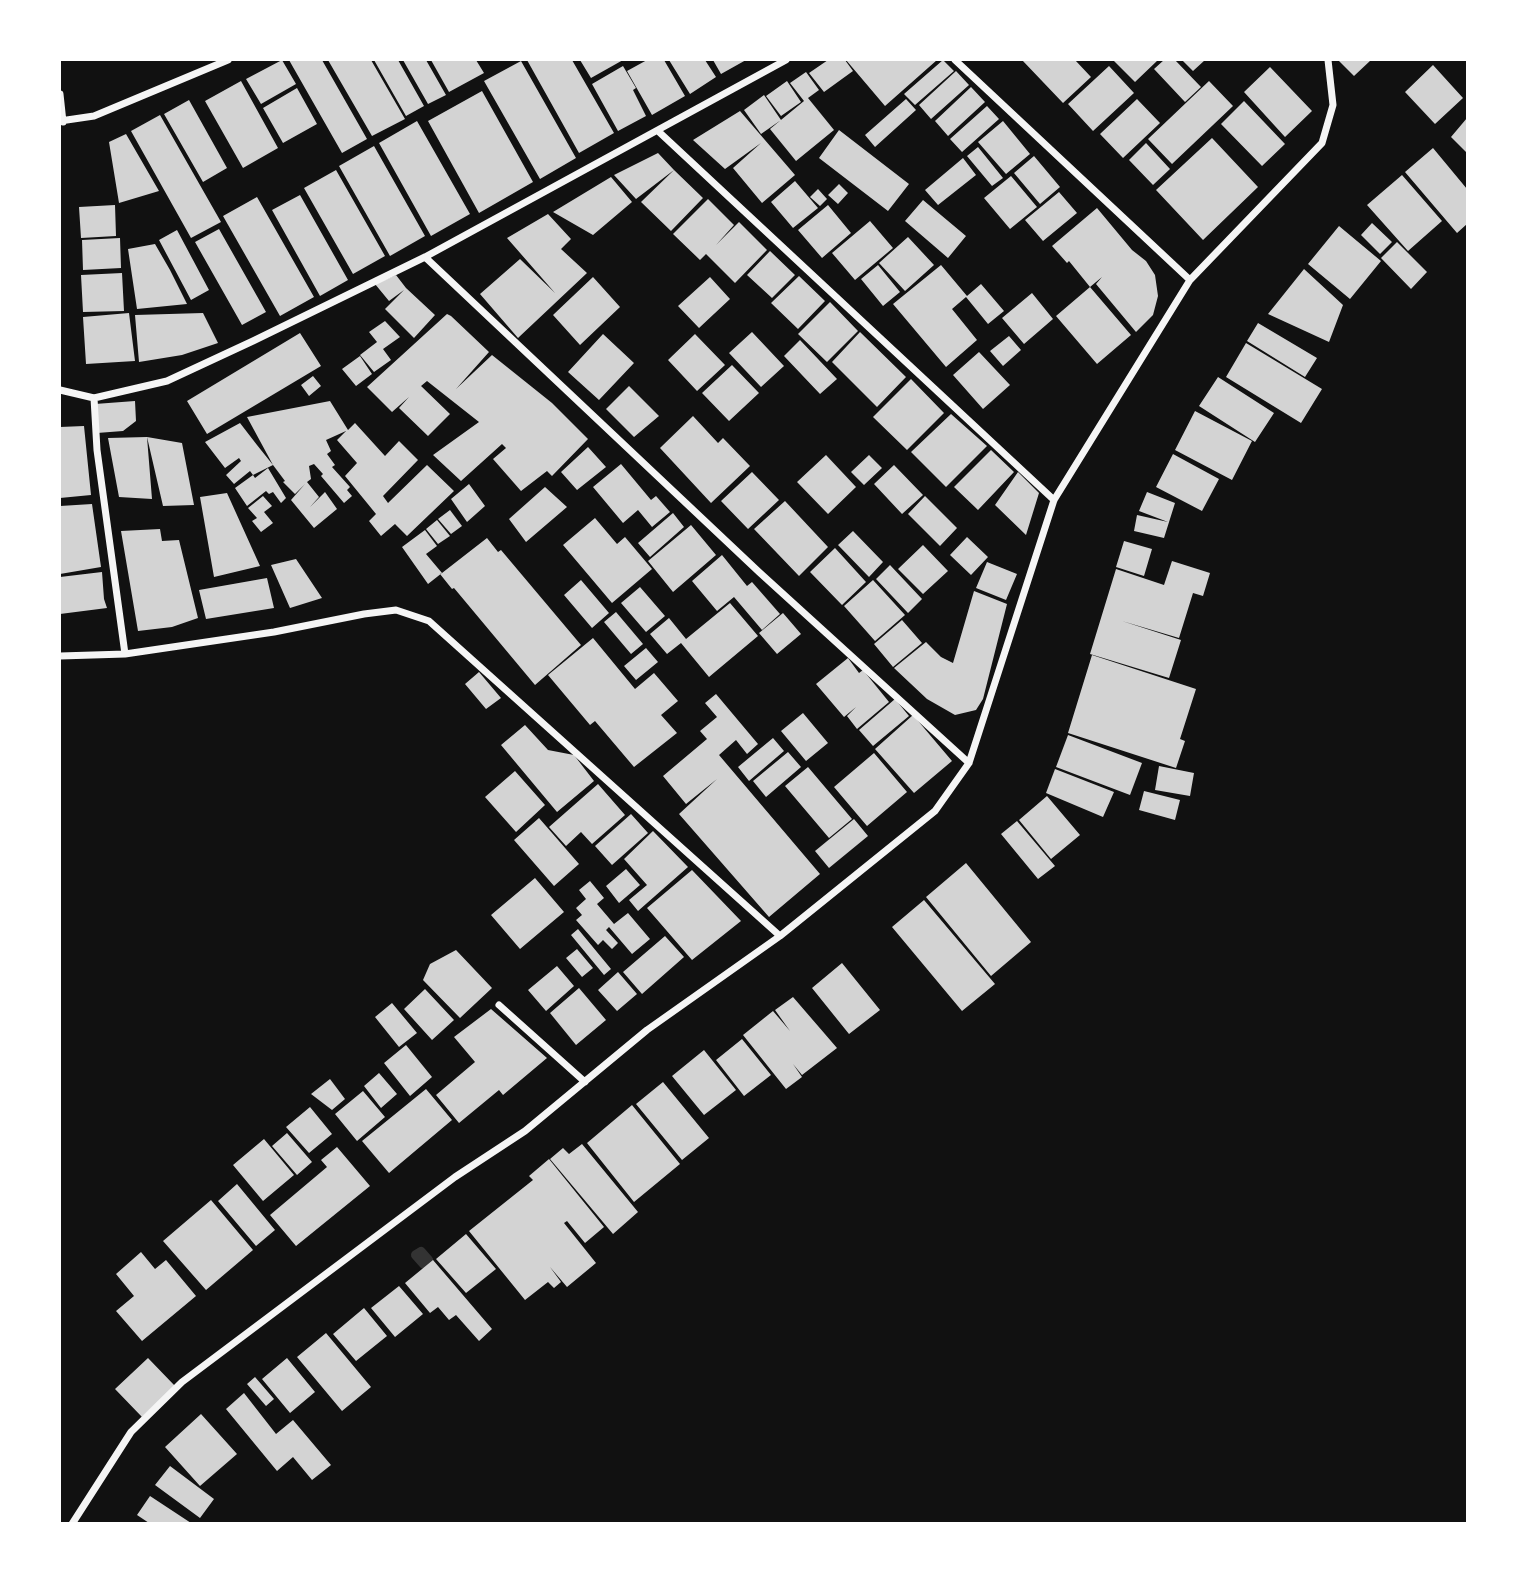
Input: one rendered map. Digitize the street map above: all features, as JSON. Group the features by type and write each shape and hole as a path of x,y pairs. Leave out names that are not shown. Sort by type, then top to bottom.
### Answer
{"street":[{"path":"60,94 61,121 94,116 228,60"},
{"path":"60,390 94,398 167,381 425,257 786,60"},
{"path":"955,60 1190,280"},
{"path":"72,1524 131,1432 182,1382 455,1177 525,1131 647,1030 780,936 935,811 969,762 1054,500 1190,280 1322,143 1333,105 1329,62"},
{"path":"658,131 1054,500"},
{"path":"425,257 759,572 969,762"},
{"path":"94,398 97,450 125,654"},
{"path":"60,656 125,654 397,610 429,621 780,936"},
{"path":"499,1005 584,1082"}],"building":[{"path":"282,60 296,84 261,104 246,79"},
{"path":"289,60 322,60 367,139 342,153"},
{"path":"328,60 371,60 405,119 372,136"},
{"path":"374,60 398,60 424,106 406,116"},
{"path":"403,60 426,60 446,95 428,104"},
{"path":"431,60 476,60 484,73 449,92"},
{"path":"527,60 572,60 614,133 579,153"},
{"path":"580,60 623,60 591,78"},
{"path":"647,60 664,60 685,96 652,115 627,71"},
{"path":"669,60 705,60 716,77 690,94"},
{"path":"713,60 746,60 721,74"},
{"path":"828,60 845,60 853,71 824,92 809,73"},
{"path":"846,60 937,60 885,106"},
{"path":"943,60 954,71 915,105 904,94"},
{"path":"1022,60 1075,60 1091,77 1063,103"},
{"path":"1113,60 1158,60 1135,82"},
{"path":"1164,60 1175,60 1201,87 1185,102 1154,69"},
{"path":"1182,60 1205,60 1193,71"},
{"path":"1338,60 1371,60 1354,76"},
{"path":"521,61 576,158 540,179 484,81"},
{"path":"1433,65 1463,98 1435,124 1405,92"},
{"path":"623,66 636,88 633,90 646,116 618,131 592,84"},
{"path":"1109,66 1134,93 1093,131 1068,104"},
{"path":"1270,67 1312,111 1285,137 1244,92"},
{"path":"956,71 969,85 931,119 919,105"},
{"path":"806,72 819,90 808,98 834,130 796,161 770,129 804,101 790,83"},
{"path":"241,81 278,148 243,168 205,101"},
{"path":"787,81 801,102 781,116 766,96"},
{"path":"1209,81 1233,106 1172,164 1148,139"},
{"path":"971,87 985,102 948,136 935,121"},
{"path":"297,88 317,124 283,143 263,108"},
{"path":"482,91 533,182 479,213 428,121"},
{"path":"764,95 781,120 761,134 744,110"},
{"path":"906,99 916,110 875,147 865,135"},
{"path":"1137,99 1160,123 1123,158 1100,134"},
{"path":"189,100 227,168 203,182 164,114"},
{"path":"1244,101 1285,144 1262,166 1221,124"},
{"path":"987,106 999,119 962,152 950,139"},
{"path":"740,111 795,175 762,203 733,168 761,143 725,169 693,140"},
{"path":"160,115 221,222 191,238 131,131"},
{"path":"1467,118 1467,153 1451,137"},
{"path":"417,121 470,214 431,236 379,143"},
{"path":"1003,121 1030,154 1006,174 978,142"},
{"path":"839,130 909,184 888,211 819,158"},
{"path":"126,134 159,191 119,203 109,142"},
{"path":"1212,138 1258,187 1203,240 1156,190"},
{"path":"1146,143 1170,169 1153,185 1129,160"},
{"path":"374,146 425,236 390,256 339,166"},
{"path":"978,147 1003,178 992,186 967,156"},
{"path":"1433,148 1467,189 1467,224 1457,233 1405,172"},
{"path":"658,153 674,170 636,199 614,175"},
{"path":"1034,156 1060,187 1040,204 1014,173"},
{"path":"963,158 976,175 938,205 925,190"},
{"path":"336,170 385,256 353,274 304,188"},
{"path":"674,170 703,198 671,231 641,202"},
{"path":"1402,175 1442,221 1408,251 1367,205"},
{"path":"1011,176 1037,207 1010,229 984,198"},
{"path":"611,177 632,202 593,235 553,212"},
{"path":"795,181 818,208 793,228 771,202"},
{"path":"839,184 848,193 838,204 828,195"},
{"path":"818,189 827,199 820,206 810,197"},
{"path":"1059,192 1077,213 1043,241 1025,220"},
{"path":"300,195 348,280 320,296 272,210"},
{"path":"257,197 314,297 280,316 223,216"},
{"path":"708,199 734,225 716,245 739,222 767,250 735,283 706,254 700,260 673,234"},
{"path":"923,200 966,236 948,258 905,221"},
{"path":"115,205 116,236 81,238 79,207"},
{"path":"828,205 851,233 822,258 798,230"},
{"path":"1097,208 1132,250 1146,261 1155,275 1158,296 1153,315 1136,332 1096,284 1102,277 1090,287 1069,261 1067,263 1052,246"},
{"path":"548,214 571,239 561,249 587,273 518,338 480,294 520,259 555,293 507,238"},
{"path":"870,221 893,248 855,280 832,253"},
{"path":"1372,223 1392,242 1380,254 1361,235"},
{"path":"1339,226 1381,261 1350,299 1308,264"},
{"path":"219,229 266,312 242,325 195,242"},
{"path":"177,230 209,290 191,300 159,240"},
{"path":"908,237 934,265 905,291 879,263"},
{"path":"120,238 121,268 83,270 82,240"},
{"path":"1397,242 1427,272 1411,289 1381,258"},
{"path":"155,244 187,304 137,309 128,249"},
{"path":"770,251 795,275 772,298 747,275"},
{"path":"878,265 900,292 883,306 861,279"},
{"path":"941,265 967,296 981,284 1004,311 988,324 966,297 952,309 977,340 946,367 893,304"},
{"path":"1304,269 1343,305 1329,342 1268,314"},
{"path":"122,273 124,311 83,312 81,275"},
{"path":"396,275 435,315 414,338 385,309 404,290 389,301 375,284"},
{"path":"799,276 825,301 798,329 771,303"},
{"path":"593,277 620,307 580,345 553,315"},
{"path":"710,277 730,299 699,328 678,306"},
{"path":"1090,287 1131,335 1097,364 1056,316"},
{"path":"1032,293 1053,319 1024,344 1002,318"},
{"path":"830,302 858,331 827,362 798,334"},
{"path":"129,313 135,361 86,364 83,317"},
{"path":"203,313 218,343 182,355 139,362 135,315"},
{"path":"447,314 489,352 456,389 492,355 552,403 588,439 552,476 547,471 521,491 493,459 506,448 502,444 461,481 433,455 479,422 427,381 421,386 450,414 428,436 399,408 409,397 392,412 367,387"},
{"path":"385,321 400,337 383,349 391,360 374,372 360,355 377,342 369,332"},
{"path":"1258,323 1317,358 1305,377 1247,341"},
{"path":"752,332 784,366 761,387 729,353"},
{"path":"860,332 906,377 877,407 832,362"},
{"path":"300,333 321,366 207,434 187,401"},
{"path":"603,334 634,363 599,400 568,372"},
{"path":"695,334 725,365 697,391 668,360"},
{"path":"1009,336 1021,350 1003,366 990,351"},
{"path":"800,340 837,379 820,394 784,356"},
{"path":"1246,343 1322,389 1301,423 1226,377"},
{"path":"979,352 1010,385 983,409 953,375"},
{"path":"360,356 372,374 356,386 342,369"},
{"path":"732,365 759,393 729,421 702,393"},
{"path":"313,376 321,386 309,396 301,385"},
{"path":"1218,377 1274,413 1255,442 1199,406"},
{"path":"911,379 944,413 907,450 873,417"},
{"path":"629,386 659,416 634,437 606,409"},
{"path":"135,401 136,421 123,431 97,433 95,404"},
{"path":"330,401 348,430 355,423 385,456 399,441 418,460 383,496 388,503 427,465 454,491 407,536 395,524 381,536 369,521 376,514 345,476 357,463 337,440 346,431 326,440 331,451 327,454 335,465 332,467 350,487 347,490 352,496 344,503 314,464 309,466 311,479 307,482 319,497 310,507 325,492 337,509 314,528 291,500 305,484 295,494 283,482 285,481 273,465 247,417"},
{"path":"1195,411 1252,441 1232,480 1175,450"},
{"path":"951,414 987,446 946,487 911,452"},
{"path":"693,416 718,443 723,438 750,466 711,503 660,448"},
{"path":"240,423 273,465 253,475 250,471 234,484 226,475 241,461 239,458 225,468 205,442"},
{"path":"84,426 91,495 60,498 60,427"},
{"path":"147,437 182,443 194,505 163,506"},
{"path":"147,437 152,499 119,497 108,438"},
{"path":"588,447 606,467 577,490 561,472"},
{"path":"991,450 1014,472 978,510 954,487"},
{"path":"1173,454 1219,479 1202,511 1156,487"},
{"path":"826,455 856,487 828,514 797,482"},
{"path":"869,455 882,468 864,485 851,472"},
{"path":"621,464 651,500 656,496 670,512 652,527 638,510 623,523 593,487"},
{"path":"894,465 923,495 902,514 874,484"},
{"path":"268,468 286,498 281,503 273,492 269,494 266,491 247,506 235,488 253,475 255,478"},
{"path":"752,472 779,500 748,529 721,501"},
{"path":"1018,472 1039,493 1026,535 995,505"},
{"path":"469,484 485,506 467,522 451,499"},
{"path":"545,487 567,507 526,542 509,519"},
{"path":"1147,492 1175,503 1164,538 1134,531 1137,515 1168,522 1139,511"},
{"path":"227,493 260,566 214,577 200,497"},
{"path":"263,496 272,506 264,512 273,523 261,532 252,521 257,518 248,508"},
{"path":"925,496 957,528 940,546 908,514"},
{"path":"785,501 828,547 799,576 754,529"},
{"path":"92,504 101,567 60,574 60,506"},
{"path":"450,510 462,526 451,534 438,519"},
{"path":"673,513 684,527 650,557 638,543"},
{"path":"595,518 617,544 625,537 652,569 612,603 563,545"},
{"path":"437,520 450,536 438,544 426,529"},
{"path":"691,525 716,555 673,592 648,561"},
{"path":"160,529 162,541 179,540 198,618 172,627 138,631 121,531"},
{"path":"425,530 437,546 426,554 442,573 487,538 498,552 501,550 581,645 535,685 440,574 428,584 402,547"},
{"path":"853,531 883,562 869,577 838,545"},
{"path":"967,537 988,557 971,575 950,555"},
{"path":"1124,541 1152,549 1144,576 1116,567"},
{"path":"923,545 948,571 923,594 898,569"},
{"path":"835,548 866,582 842,605 810,572"},
{"path":"722,555 747,586 752,582 780,614 762,630 734,597 717,611 692,581"},
{"path":"296,559 322,598 290,608 271,565"},
{"path":"1172,561 1210,573 1203,596 1193,593 1179,638 1122,621 1181,640 1169,678 1090,654 1116,569 1164,585"},
{"path":"987,562 1017,574 1006,600 976,588"},
{"path":"890,565 922,599 908,613 876,579"},
{"path":"102,572 107,608 60,614 60,577"},
{"path":"267,578 274,608 206,619 199,590"},
{"path":"581,580 609,613 592,628 564,595"},
{"path":"873,580 905,615 875,641 844,606"},
{"path":"640,587 665,616 646,632 621,603"},
{"path":"974,591 1007,604 983,699 976,710 955,715 927,699 894,668 926,642 941,657 953,663"},
{"path":"730,603 758,636 709,677 681,643 667,654 650,634 669,618 686,639"},
{"path":"616,612 643,644 631,654 604,622"},
{"path":"783,613 801,634 777,654 759,633"},
{"path":"902,620 922,643 893,667 874,644"},
{"path":"593,638 635,689 654,673 678,701 661,715 677,733 634,767 595,721 590,725 548,675"},
{"path":"646,648 658,662 636,680 624,666"},
{"path":"1092,655 1196,689 1180,739 1185,741 1176,768 1068,733"},
{"path":"848,658 859,673 863,670 889,702 857,729 847,716 856,707 844,717 816,684"},
{"path":"479,672 501,698 486,709 465,684"},
{"path":"716,694 758,744 747,754 736,740 719,755 820,874 769,917 679,814 717,779 686,804 663,776 707,739 700,731 717,717 705,703"},
{"path":"895,699 909,716 873,746 859,730"},
{"path":"803,713 828,743 806,761 781,731"},
{"path":"913,715 952,761 914,793 875,749"},
{"path":"525,725 548,750 574,755 594,781 557,812 501,745"},
{"path":"1068,735 1142,763 1130,795 1056,767"},
{"path":"773,738 784,751 749,781 738,767"},
{"path":"788,752 801,767 766,797 753,781"},
{"path":"874,753 907,792 867,826 834,787"},
{"path":"1159,766 1194,773 1190,796 1155,790"},
{"path":"808,767 852,819 829,838 785,786"},
{"path":"1055,769 1114,792 1103,817 1046,793"},
{"path":"515,771 545,805 516,832 485,797"},
{"path":"598,784 625,815 592,844 581,832 566,846 549,827"},
{"path":"1144,791 1180,800 1175,820 1139,810"},
{"path":"1047,796 1080,835 1051,859 1019,820"},
{"path":"631,814 648,833 612,865 595,846"},
{"path":"539,818 579,864 554,886 514,840"},
{"path":"854,819 868,836 829,868 815,851"},
{"path":"1017,821 1055,866 1038,879 1001,834"},
{"path":"653,831 688,867 638,911 629,900 647,885 624,859"},
{"path":"966,863 1031,942 991,976 926,897"},
{"path":"626,869 640,885 619,903 606,886"},
{"path":"692,870 741,921 692,960 647,908"},
{"path":"535,878 564,912 520,949 491,915"},
{"path":"590,881 604,898 597,904 614,924 628,913 650,939 632,954 609,927 606,930 618,943 612,949 603,940 598,945 576,920 582,915 576,908 586,899 579,890"},
{"path":"924,900 995,984 962,1011 892,927"},
{"path":"578,929 611,969 604,975 571,935"},
{"path":"665,936 684,957 642,994 623,972"},
{"path":"577,949 593,968 582,977 566,958"},
{"path":"456,950 492,988 460,1018 423,980 430,964"},
{"path":"842,963 880,1010 849,1034 812,988"},
{"path":"557,966 574,986 546,1011 528,990"},
{"path":"618,972 637,994 617,1011 598,990"},
{"path":"579,988 606,1020 576,1045 550,1013"},
{"path":"425,989 454,1020 432,1040 404,1009"},
{"path":"793,997 837,1048 802,1075 793,1064 802,1077 786,1089 743,1035 773,1011 790,1031 775,1010"},
{"path":"392,1003 417,1033 399,1047 375,1017"},
{"path":"491,1009 547,1058 503,1095 499,1090 459,1123 436,1095 475,1062 454,1037"},
{"path":"742,1039 771,1075 744,1096 716,1060"},
{"path":"406,1045 432,1077 410,1096 384,1063"},
{"path":"704,1050 736,1090 704,1115 672,1076"},
{"path":"379,1073 397,1094 381,1108 364,1086"},
{"path":"330,1079 345,1099 332,1110 311,1094"},
{"path":"663,1082 709,1138 682,1160 636,1104"},
{"path":"426,1089 452,1120 389,1173 362,1141"},
{"path":"363,1091 385,1117 357,1141 335,1114"},
{"path":"632,1105 680,1164 634,1202 587,1143"},
{"path":"310,1107 332,1134 309,1153 286,1127"},
{"path":"287,1133 312,1162 297,1175 272,1146"},
{"path":"264,1139 294,1175 263,1201 233,1165"},
{"path":"582,1144 638,1212 613,1234 550,1159 563,1148 569,1154"},
{"path":"337,1147 370,1186 296,1246 270,1215 327,1167 321,1160"},
{"path":"549,1159 604,1227 585,1243 567,1221 564,1223 596,1263 567,1287 550,1267 561,1282 554,1288 548,1282 525,1300 469,1231 533,1180 529,1176"},
{"path":"237,1184 275,1230 256,1246 218,1201"},
{"path":"211,1200 253,1250 206,1290 163,1241"},
{"path":"466,1234 496,1269 466,1293 436,1259"},
{"path":"141,1252 155,1269 166,1260 196,1296 142,1341 116,1311 134,1296 116,1274"},
{"path":"433,1260 492,1329 479,1341 456,1315 449,1320 438,1307 430,1313 405,1283"},
{"path":"399,1286 423,1314 395,1337 371,1308"},
{"path":"364,1308 387,1336 356,1361 333,1334"},
{"path":"326,1333 371,1387 342,1411 297,1357"},
{"path":"148,1358 175,1386 142,1417 115,1389"},
{"path":"287,1358 315,1392 290,1413 262,1379"},
{"path":"255,1377 274,1399 266,1406 247,1384"},
{"path":"244,1393 276,1434 293,1420 331,1465 312,1480 293,1457 277,1471 226,1409"},
{"path":"201,1414 237,1454 200,1486 165,1447"},
{"path":"170,1466 214,1499 200,1518 155,1485"},
{"path":"150,1496 191,1523 149,1523 137,1515"}],"waterway":[{"path":"421,1252 428,1260 424,1264 416,1255 421,1252"}]}
